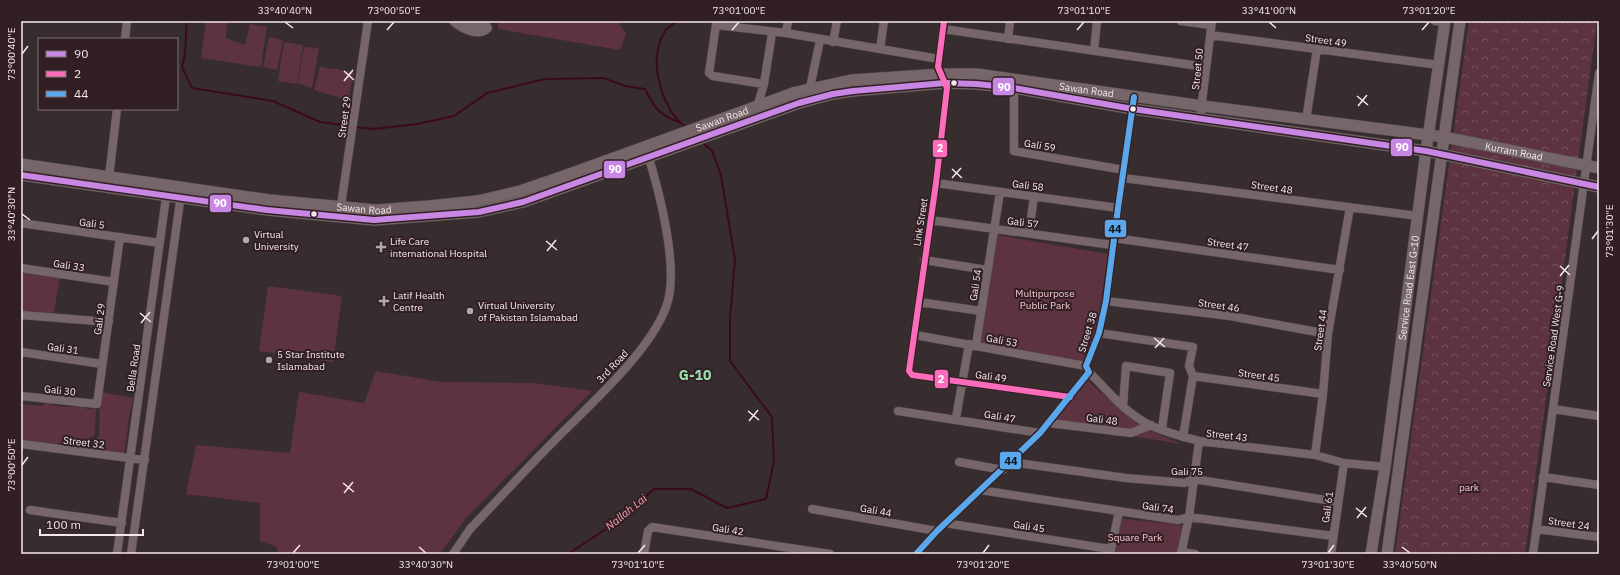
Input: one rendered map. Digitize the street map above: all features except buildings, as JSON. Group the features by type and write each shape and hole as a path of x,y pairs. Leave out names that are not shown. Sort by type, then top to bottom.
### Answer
{"main road":[{"name":"Service Road East G-10","path":"1387,554 1460,21"},
{"name":"Service Road East G-10","path":"1371,554 1385,467 1426,151 1439,65 1442,22"},
{"name":"Sawan Road","path":"21,175 270,200 340,212 477,201 520,190 646,151 730,121 833,94 978,74 1134,97 1429,136"},
{"name":"Sawan Road","path":"730,121 758,104 810,88 851,80 942,78 1014,88 1133,109 1426,151 1583,185"},
{"name":"Kurram Road","path":"1429,136 1444,137 1599,168"},
{"name":"Sawan Road","path":"21,164 109,177 168,190"},
{"path":"1583,185 1599,187"}],"street":[{"path":"125,38 127,21"},
{"name":"Street 29","path":"340,212 368,21"},
{"path":"786,34 788,21"},
{"path":"833,42 837,21"},
{"path":"880,49 884,21"},
{"path":"1008,39 1010,21"},
{"path":"1094,51 1097,21"},
{"path":"1181,21 1211,23"},
{"name":"Street 50","path":"1200,118 1203,106 1211,23"},
{"path":"764,84 713,76 709,73 714,27 718,24 939,59"},
{"path":"944,25 1008,39 1206,67"},
{"name":"Link Street","path":"910,374 909,371 920,302 924,260 936,182 947,88 938,67 944,25"},
{"path":"758,104 764,84 772,33"},
{"name":"Street 49","path":"1210,35 1439,65"},
{"path":"810,88 820,40"},
{"path":"1306,120 1316,49"},
{"name":"Service Road West G-9","path":"1533,554 1599,73"},
{"name":"Gali 59","path":"1014,88 1014,151 1123,174"},
{"name":"Street 38","path":"916,554 937,531 1003,470 1040,433 1070,397 1087,369 1099,333 1106,301 1134,97"},
{"path":"109,177 117,110"},
{"name":"3rd Road","path":"453,554 470,529 633,358 653,334 661,320 668,300 670,264 662,217 646,151"},
{"name":"Street 48","path":"1123,174 1350,208 1418,216"},
{"name":"Gali 58","path":"936,182 1118,208"},
{"name":"Bella Road","path":"117,554 168,190"},
{"path":"131,554 181,192"},
{"name":"Gali 54","path":"956,418 962,382 981,311 1000,192"},
{"path":"1029,233 1034,196"},
{"name":"Street 44","path":"1315,455 1323,394 1328,334 1350,208"},
{"name":"Gali 57","path":"930,220 1113,242"},
{"name":"Gali 5","path":"21,223 160,243"},
{"name":"Gali 29","path":"97,404 120,237"},
{"name":"Street 47","path":"1113,242 1340,270"},
{"path":"924,260 987,270"},
{"name":"Gali 33","path":"21,268 114,282"},
{"name":"Street 46","path":"1106,301 1230,316 1328,334"},
{"path":"920,302 981,311"},
{"path":"151,311 164,313"},
{"path":"21,315 56,319 109,322"},
{"path":"1099,333 1193,347 1189,366 1193,376 1183,437"},
{"name":"Gali 53","path":"914,335 973,345 1087,369"},
{"name":"Gali 31","path":"21,352 102,364"},
{"path":"1123,406 1126,366 1170,373 1162,428"},
{"name":"Street 43","path":"1087,369 1123,406 1141,420 1183,437 1199,441 1315,455 1344,463 1385,467"},
{"name":"Gali 49","path":"910,374 1070,397"},
{"name":"Street 45","path":"1193,376 1323,394"},
{"name":"Gali 30","path":"21,396 97,404"},
{"path":"1553,409 1599,416"},
{"name":"Gali 47","path":"898,411 956,418 1040,433"},
{"name":"Gali 48","path":"1049,423 1131,433 1151,425"},
{"path":"1195,554 1181,553 1189,517 1199,441"},
{"name":"Street 32","path":"21,444 144,460"},
{"path":"959,462 1003,470"},
{"name":"Gali 75","path":"1011,462 1126,478 1185,483 1194,480 1338,502"},
{"name":"Gali 61","path":"1331,554 1344,463"},
{"path":"1543,477 1599,485"},
{"name":"Gali 74","path":"980,490 1178,520 1189,517 1333,536"},
{"name":"Gali 44","path":"812,509 937,531"},
{"path":"30,510 122,523"},
{"path":"1110,552 1120,512"},
{"name":"Gali 45","path":"946,523 1110,552"},
{"name":"Gali 42","path":"644,554 648,531 652,527 830,554"},
{"name":"Street 24","path":"1536,529 1599,537"}],"green space":[{"path":"206,21 227,21 226,38 245,45 250,24 267,27 261,67 201,58"},
{"path":"498,21 617,21 626,34 620,50 498,29"},
{"name":"park","path":"1469,21 1597,21 1525,554 1395,554"},
{"path":"269,37 283,40 277,70 263,67"},
{"path":"284,42 303,45 297,84 278,81"},
{"path":"304,47 319,48 312,88 298,83"},
{"path":"320,67 354,72 348,100 314,90"},
{"name":"Multipurpose Public Park","path":"997,235 1108,254 1104,294 1099,323 1084,361 980,344"},
{"path":"21,270 60,276 53,317 21,312"},
{"path":"268,286 342,296 333,362 259,351"},
{"path":"376,371 441,382 533,383 592,391 466,518 440,554 277,554 277,547 260,541 260,503 186,494 196,445 290,453 299,392 364,403"},
{"path":"1084,377 1118,407 1142,425 1168,439 1183,444 1052,424"},
{"path":"100,392 133,398 124,456 64,447 64,444 82,440 93,441 99,436"},
{"path":"48,401 51,404 59,406 82,406 86,409 96,408 95,435 90,438 50,445 21,441 21,404 41,406 44,405 44,402"},
{"name":"Square Park","path":"1117,518 1183,525 1179,554 1111,554"}],"waterway":[{"path":"187,21 184,61 182,67 192,88 273,101 320,122 350,126"},
{"path":"677,21 665,31 657,55 657,69 659,82 664,96 677,119 686,128"},
{"path":"355,127 374,129 417,124 454,116 487,93 545,79 603,78 625,86 645,89 658,110 672,120 679,122"},
{"name":"Nallah Lai","path":"568,554 618,521 654,489 691,489 727,508 766,499 774,461 772,417 730,361 730,317 735,260 721,175 712,151 701,141"}],"transit line":[{"name":"2","path":"944,21 938,67 947,88 936,183 909,371 912,375 1070,397"},
{"name":"90","path":"21,175 267,210 374,220 479,212 523,202 799,103 833,94 853,91 945,83 977,84 1014,88 1133,109 1426,151 1599,187"},
{"name":"44","path":"916,554 937,531 1040,433 1089,372 1086,366 1099,333 1106,301 1134,97"}],"place":[{"name":"Virtual University","path":"246,240"},
{"name":"Life Care international Hospital","path":"381,247"},
{"name":"Latif Health Centre","path":"384,301"},
{"name":"Virtual University of Pakistan Islamabad","path":"470,311"},
{"name":"5 Star Institute Islamabad","path":"269,360"}],"district":[{"name":"G-10","path":"695,375"}]}
